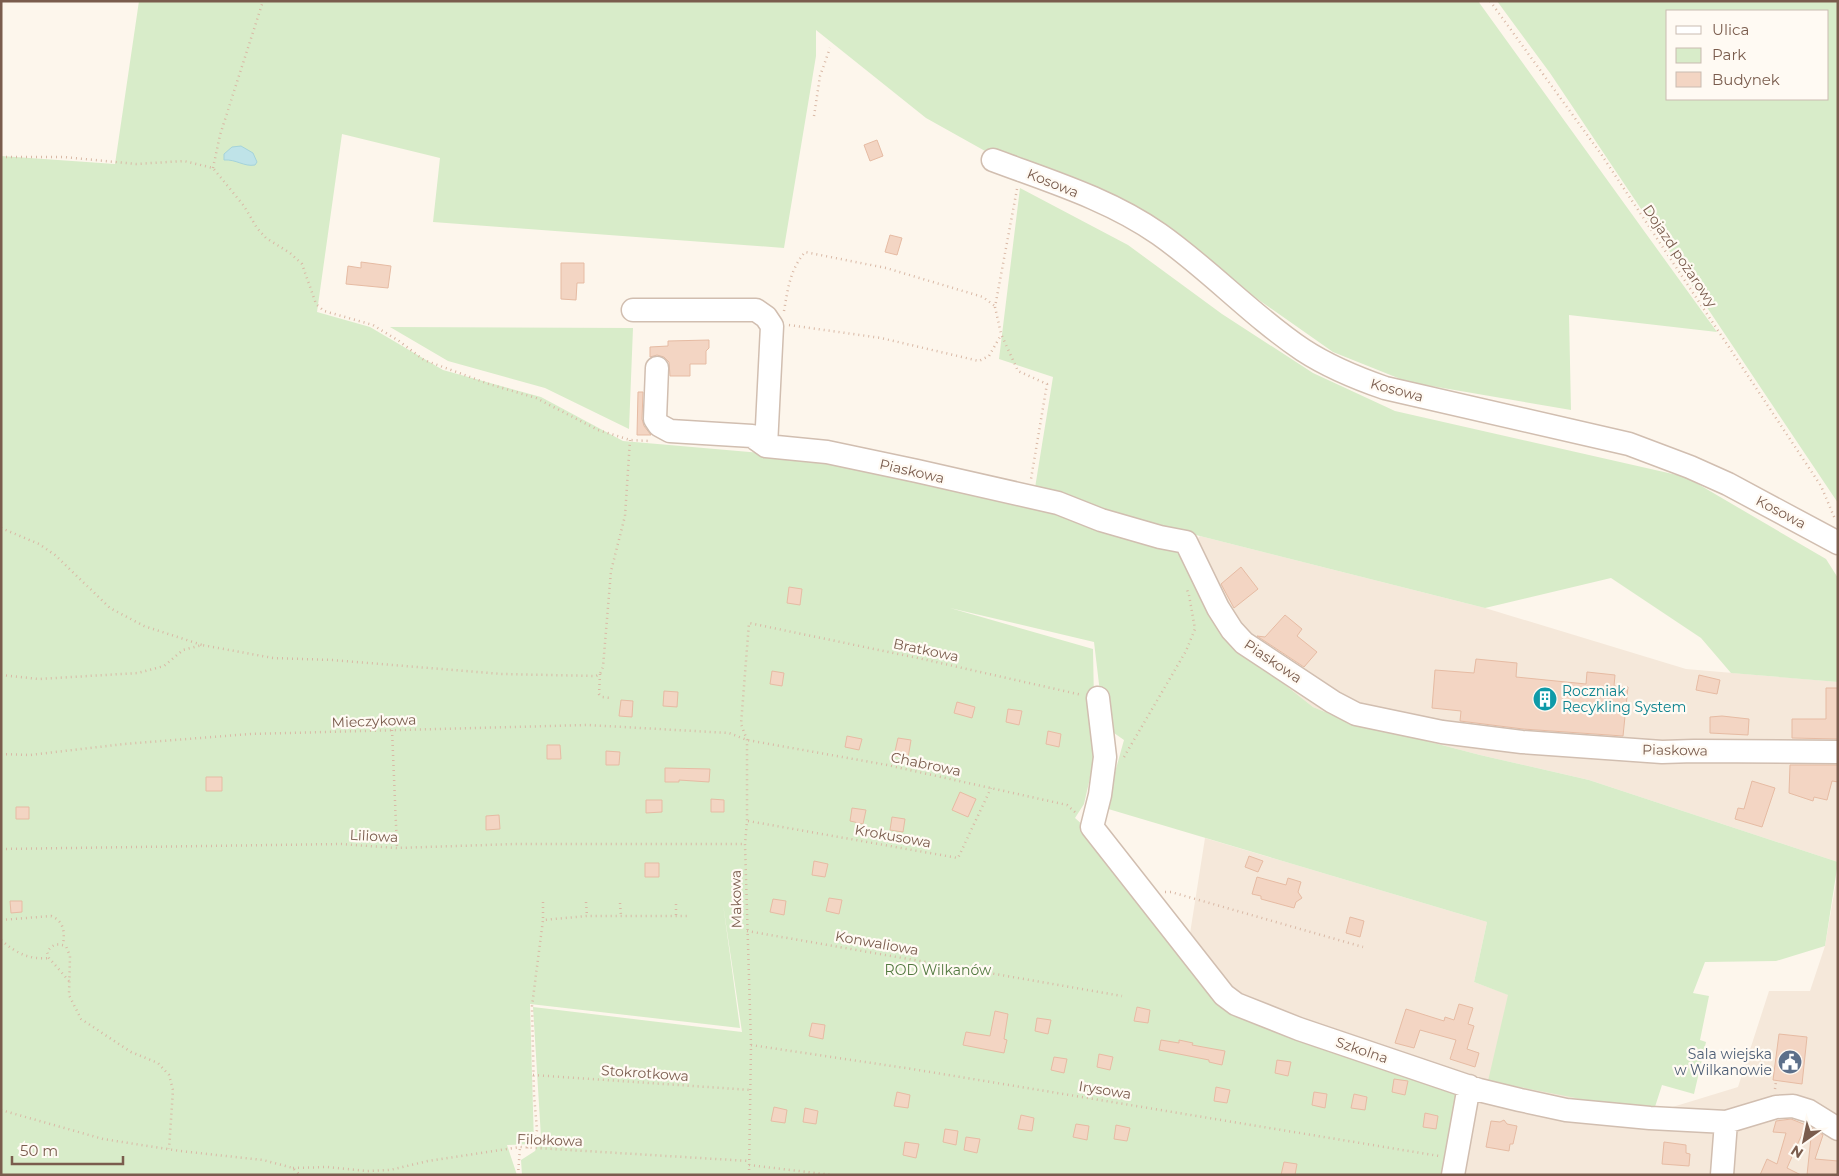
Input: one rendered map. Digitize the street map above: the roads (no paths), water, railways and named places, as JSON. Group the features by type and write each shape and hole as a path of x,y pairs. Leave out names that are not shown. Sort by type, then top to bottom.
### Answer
{"street":[{"name":"Kosowa","path":"993,160 1128,214 1158,233 1188,256 1283,335 1329,365 1356,378 1385,388 1629,444 1690,467 1837,532"},
{"path":"633,310 756,310 777,325 766,446"},
{"name":"Piaskowa","path":"657,368 656,418 659,425 670,431 752,436 766,446 827,452 994,488 1027,498 1058,503 1101,520 1160,537 1186,542 1218,608 1232,630 1244,642 1333,702 1356,714 1442,732 1522,742 1662,752 1694,750 1838,752"},
{"name":"Szkolna","path":"1098,698 1105,757 1100,794 1092,828 1224,995 1236,1004 1299,1029 1474,1088 1566,1110 1726,1122 1776,1107 1793,1106 1809,1111 1838,1129"},
{"path":"1458,1169 1474,1088"},
{"path":"1722,1175 1726,1122"}],"water":[{"path":"241,146 253,153 257,162 255,165 224,160 224,154 232,147"}],"place":[{"name":"Roczniak Recykling System","path":"1545,699"},
{"name":"Sala wiejska w Wilkanowie","path":"1790,1062"}],"park label":[{"name":"ROD Wilkanów","path":"938,970"}]}
